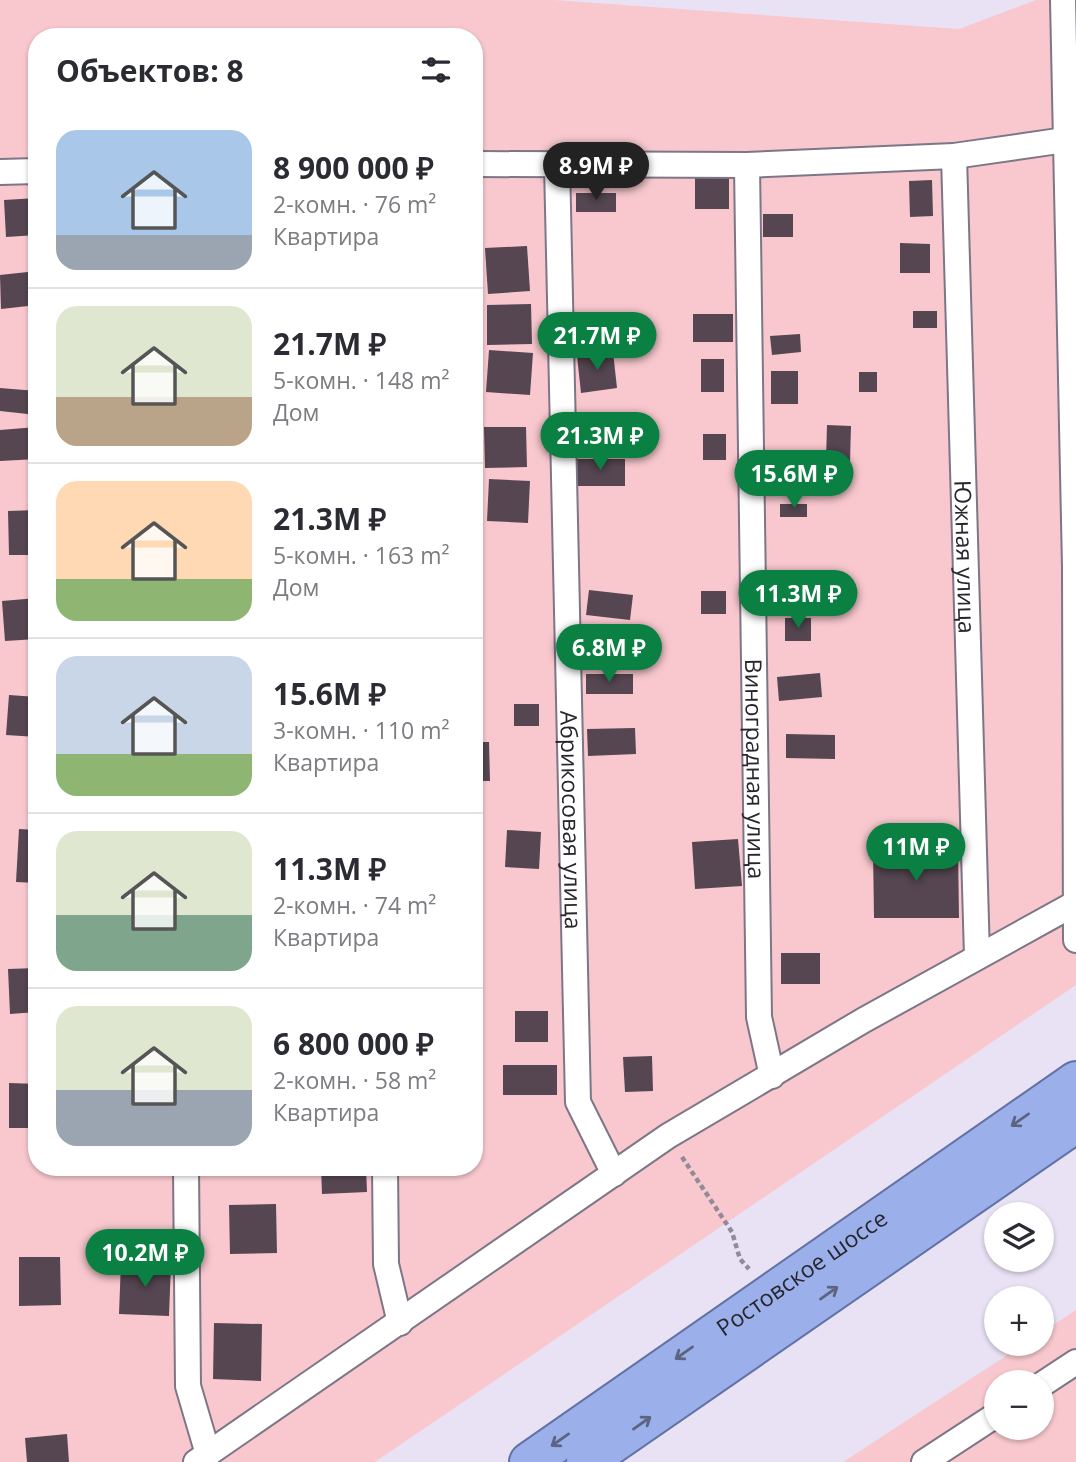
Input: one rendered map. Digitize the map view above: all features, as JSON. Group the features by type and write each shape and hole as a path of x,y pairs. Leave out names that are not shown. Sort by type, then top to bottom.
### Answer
{"highway":[{"name":"Ростовское шоссе","path":"529,1462 1076,1081"},
{"name":"Ростовское шоссе","path":"586,1462 1076,1123"}],"street":[{"path":"1063,0 1070,55 1065,140 1075,567 1076,940"},
{"path":"483,164 747,165 954,156 1065,140"},
{"name":"Южная улица","path":"954,156 977,957"},
{"name":"Абрикосовая улица","path":"557,164 578,1102 614,1174"},
{"name":"Виноградная улица","path":"747,165 759,1017 772,1076"},
{"path":"0,172 28,171"},
{"path":"186,1176 188,1386 202,1458 400,1324 668,1136 977,957 1074,904"},
{"path":"384,1176 386,1264 400,1324"},
{"path":"1054,1376 1076,1362"},
{"path":"924,1462 984,1423"}],"path":[{"path":"668,1136 732,1232 740,1259 750,1270 760,1265"}],"shaded area":[{"path":"0,0 554,0 959,29 1036,0 1076,0 1076,985 375,1462 0,1462"},
{"path":"1076,1310 1076,1462 843,1462 984,1370 984,1440 1054,1440 1054,1370 984,1370 1006,1356 1054,1356 1054,1324"}],"building":[{"path":"695,170 729,170 729,209 695,209"},
{"path":"932,180 933,216 910,217 909,181"},
{"path":"576,193 616,193 616,212 576,212"},
{"path":"28,199 28,236 6,237 4,200"},
{"path":"763,214 793,214 793,237 763,237"},
{"path":"900,243 930,244 930,273 900,273"},
{"path":"527,246 530,291 488,294 485,248"},
{"path":"28,272 28,306 1,309 0,275"},
{"path":"531,304 532,344 487,345 487,305"},
{"path":"913,311 937,311 937,328 913,328"},
{"path":"693,314 733,314 733,342 693,342"},
{"path":"800,334 801,352 772,355 770,336"},
{"path":"489,350 533,353 530,395 486,392"},
{"path":"613,352 617,388 581,393 577,356"},
{"path":"701,359 724,359 724,392 701,392"},
{"path":"771,371 798,371 798,404 771,404"},
{"path":"859,372 877,372 877,392 859,392"},
{"path":"0,388 28,390 28,414 0,411"},
{"path":"827,425 851,426 850,462 826,460"},
{"path":"484,427 526,427 527,467 485,468"},
{"path":"28,428 28,459 0,461 0,430"},
{"path":"703,434 726,434 726,460 703,460"},
{"path":"575,459 625,459 625,486 575,486"},
{"path":"489,479 530,481 528,523 487,521"},
{"path":"780,504 807,504 807,517 780,517"},
{"path":"28,510 28,555 9,555 8,511"},
{"path":"589,590 633,595 630,620 586,615"},
{"path":"701,591 726,591 726,614 701,614"},
{"path":"28,599 28,640 5,641 2,601"},
{"path":"785,618 811,618 811,641 785,641"},
{"path":"820,673 822,697 779,701 777,677"},
{"path":"586,674 633,674 633,694 586,694"},
{"path":"9,695 28,696 28,736 6,735"},
{"path":"514,704 539,704 539,726 514,726"},
{"path":"635,728 636,754 588,756 587,729"},
{"path":"786,734 835,735 835,759 786,758"},
{"path":"483,742 489,742 490,781 483,781"},
{"path":"19,829 28,830 28,883 16,882"},
{"path":"507,830 541,832 539,869 505,867"},
{"path":"738,839 742,886 695,889 692,842"},
{"path":"958,847 959,918 874,918 873,848"},
{"path":"781,953 820,953 820,984 781,984"},
{"path":"28,968 28,1013 10,1014 8,969"},
{"path":"515,1011 548,1011 548,1042 515,1042"},
{"path":"652,1056 653,1091 625,1092 623,1057"},
{"path":"503,1065 557,1065 557,1095 503,1095"},
{"path":"9,1083 28,1084 28,1128 9,1128"},
{"path":"321,1176 366,1176 367,1192 322,1194"},
{"path":"276,1204 277,1253 230,1254 229,1205"},
{"path":"19,1257 60,1257 61,1305 19,1306"},
{"path":"121,1262 171,1263 169,1316 119,1314"},
{"path":"214,1323 262,1324 261,1381 213,1379"},
{"path":"67,1434 69,1462 27,1462 25,1438"}]}
